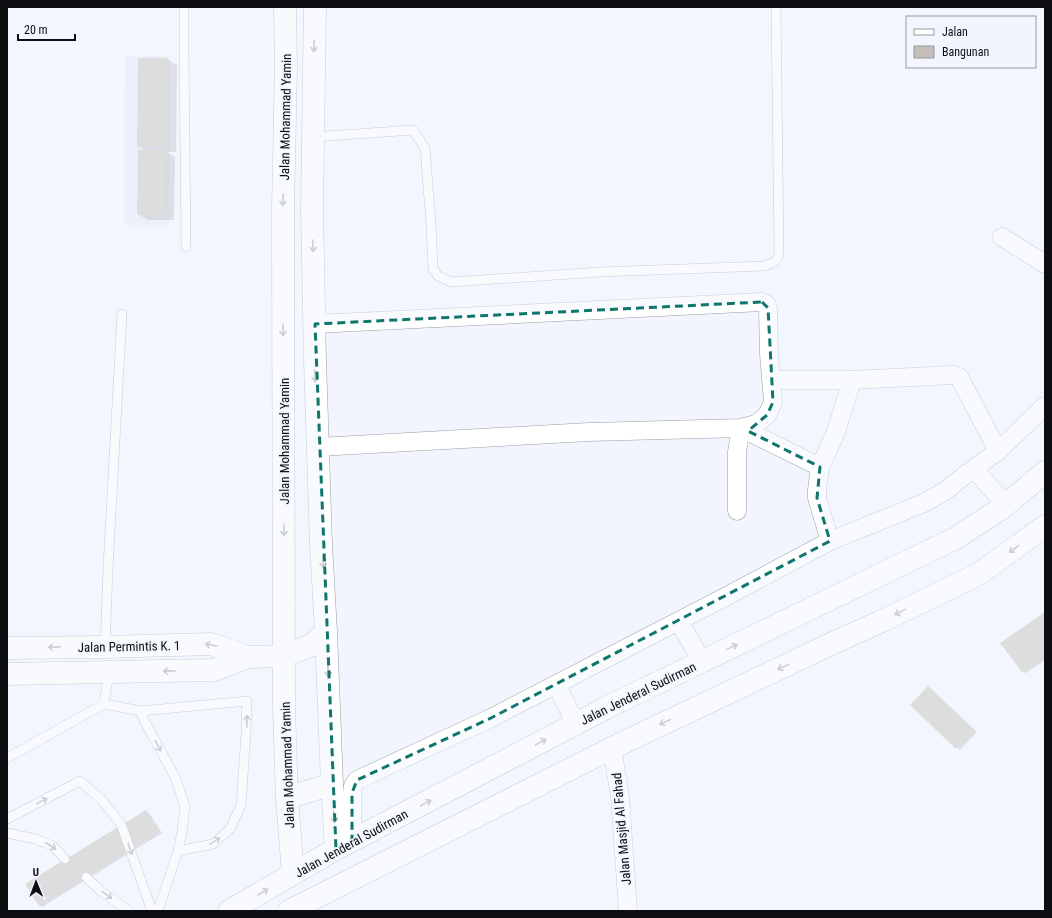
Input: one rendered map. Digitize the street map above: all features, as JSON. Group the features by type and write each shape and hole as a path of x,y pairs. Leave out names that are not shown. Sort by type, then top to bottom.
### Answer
{"main road":[{"name":"Jalan Mohammad Yamin","path":"285,7 286,64 283,212 283,604 287,798 293,874"},
{"path":"314,7 312,211 318,447 332,784 344,845"},
{"name":"Jalan Jenderal Sudirman","path":"229,911 344,845 608,707 956,538 1006,505 1045,472"},
{"path":"289,911 612,748 979,574 1045,526"},
{"name":"Jalan Permintis K. 1","path":"7,674 214,670 248,657 284,656 312,645 326,632"},
{"name":"Jalan Permintis K. 1","path":"7,648 211,644 248,657"},
{"path":"287,798 332,784"}],"street":[{"path":"1002,237 1045,264"},
{"path":"314,324 762,302 766,304 768,308 769,354 773,402 767,416 756,424 742,428 589,432 318,447"},
{"path":"771,380 852,380 946,374 953,375 959,378 998,451"},
{"path":"830,541 818,498 817,490 820,467 836,432 852,380"},
{"path":"344,845 353,786 358,780 491,718 830,541 924,503 945,491 998,451 1045,406"},
{"path":"742,428 820,467"},
{"path":"737,510 736,452 742,428"},
{"path":"974,469 1006,505"},
{"path":"679,621 702,662"},
{"path":"556,684 576,724"},
{"name":"Jalan Masjid Al Fahad","path":"612,748 620,798 628,911"}],"lane":[{"path":"184,7 186,247"},
{"path":"313,137 413,130 425,148 433,269 438,276 451,282 600,272 764,266 772,264 777,261 779,254 776,7"},
{"path":"105,647 122,314"},
{"path":"104,704 109,672"},
{"path":"7,758 104,704 141,711 247,701 241,805 230,829 213,844 178,851"},
{"path":"141,711 144,720 176,779 185,807 178,851 158,911"},
{"path":"7,819 80,781 102,800 121,824 152,911"},
{"path":"7,833 36,839 53,846 65,860"},
{"path":"86,877 102,892 129,911"}],"highlighted area":[{"path":"762,302 768,308 773,402 767,415 748,431 820,467 817,498 830,541 491,718 357,780 352,793 352,841 336,849 315,324"}],"shaded area":[{"path":"125,56 170,56 169,225 124,225","holes":["167,58 166,147 137,147 138,59","138,150 165,150 164,215 137,214"]}],"building":[{"path":"138,58 167,58 166,147 137,147"},
{"path":"138,150 165,150 164,215 137,215"},
{"path":"1045,612 1045,657 1022,672 1000,643"},
{"path":"928,686 974,730 956,749 910,705"},
{"path":"146,810 159,832 39,906 25,884"}]}
